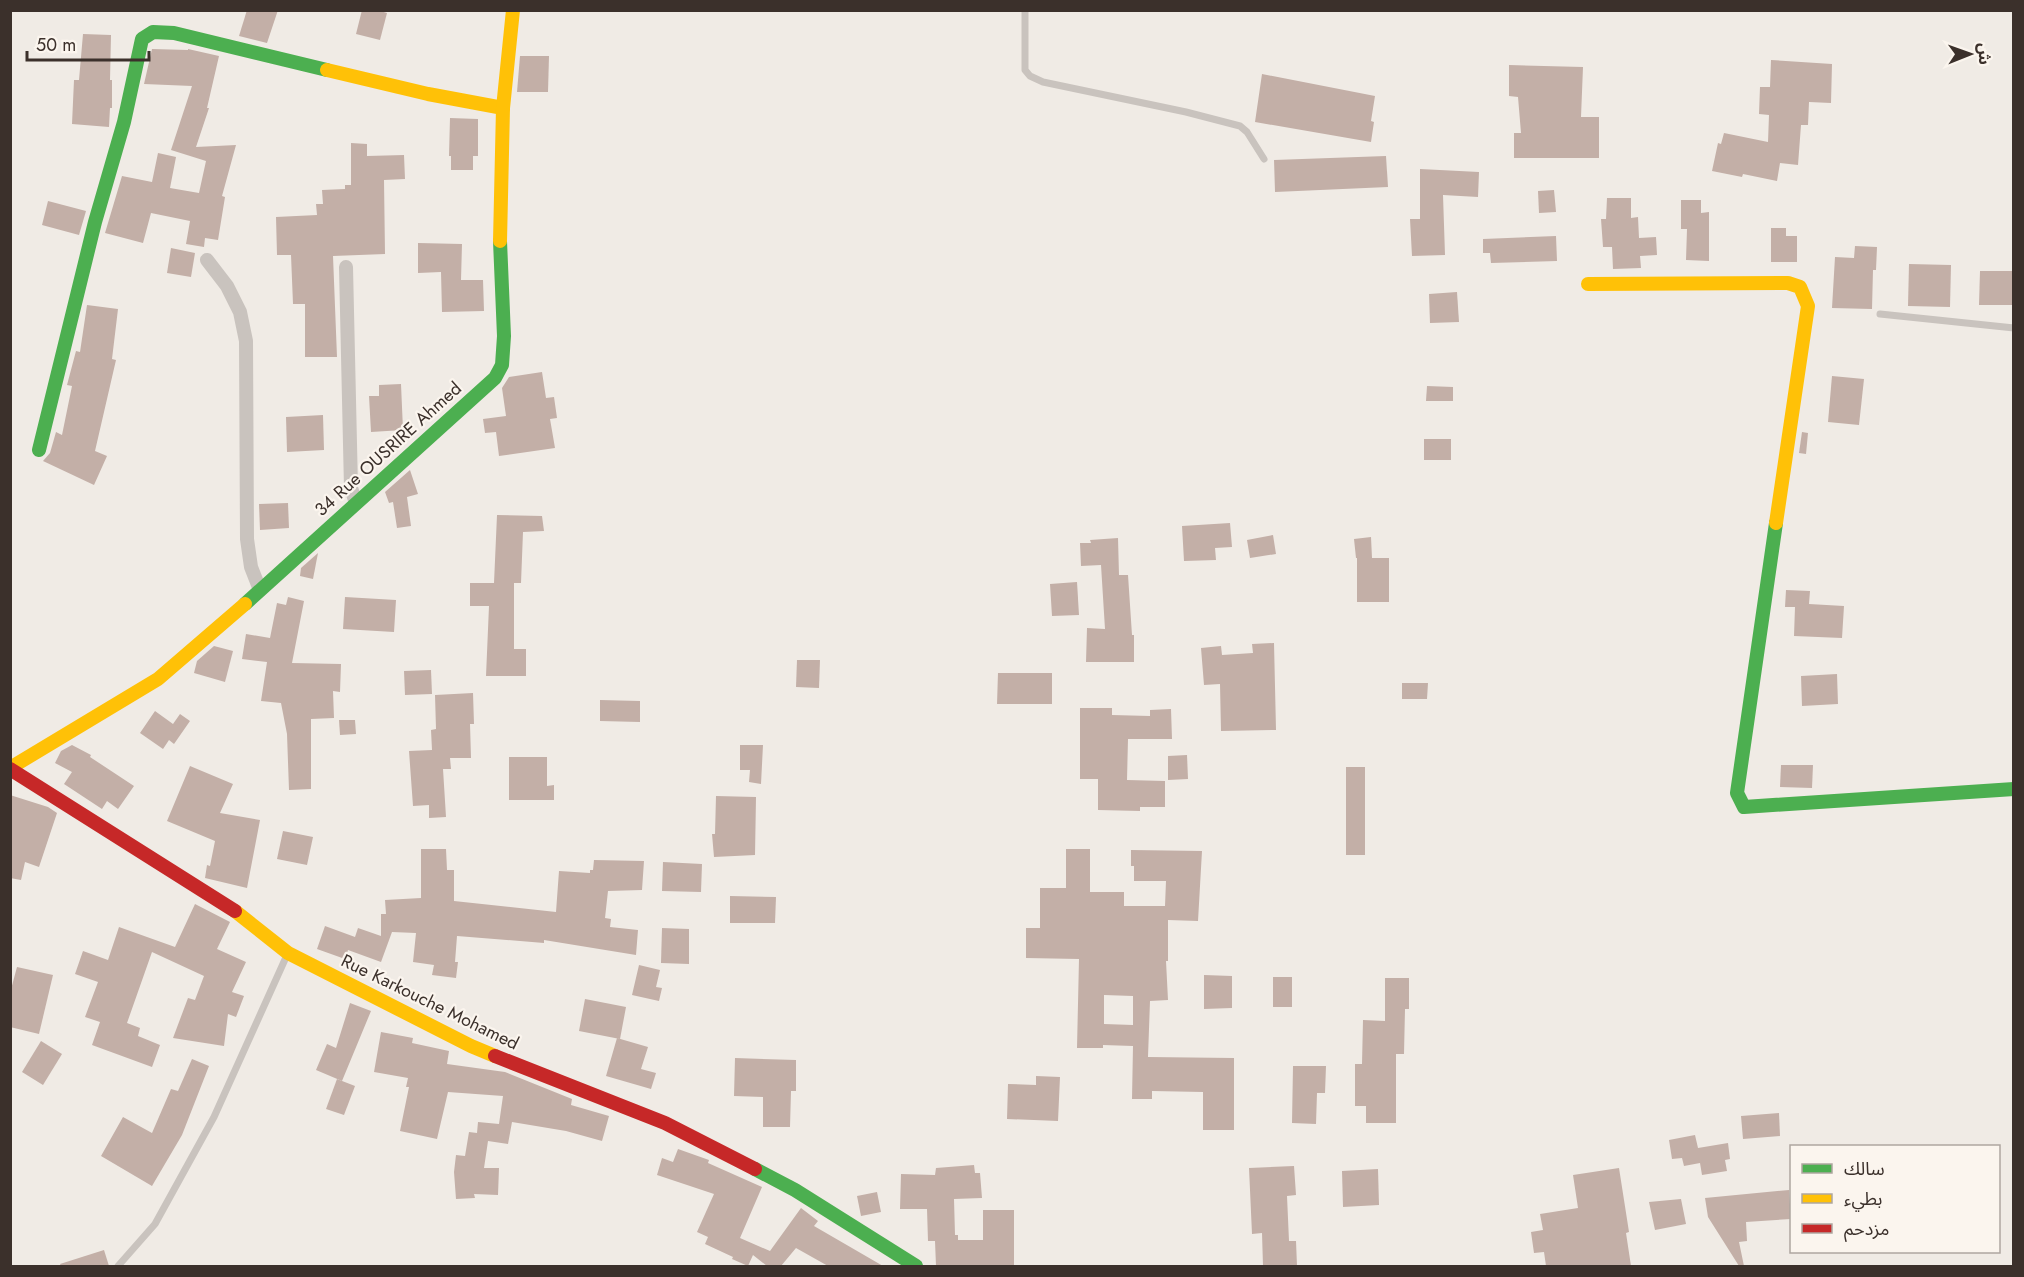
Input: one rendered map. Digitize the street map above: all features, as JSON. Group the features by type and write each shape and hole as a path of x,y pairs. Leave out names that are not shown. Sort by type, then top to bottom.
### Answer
{"street":[{"name":"34 Rue OUSRIRE Ahmed","path":"10,768 158,679 495,378 502,365 504,336 500,231 503,108 513,10"},
{"path":"39,450 95,222 124,122 142,39 148,33 161,31 174,33 428,94 503,108"},
{"path":"207,260 227,286 240,312 246,341 247,539 251,567 260,590"},
{"path":"346,267 351,488 356,503"},
{"path":"1588,284 1788,283 1800,287 1808,306 1737,793 1744,807 2013,789"},
{"name":"Rue Karkouche Mohamed","path":"10,768 247,919 288,953 471,1046 665,1123 795,1190 916,1266"}],"lane":[{"path":"1025,10 1024,70 1029,76 1043,82 1186,112 1240,126 1247,132 1264,159"},
{"path":"1880,314 2013,328"},
{"path":"118,1266 155,1224 209,1127 288,953"}],"building":[{"path":"247,10 278,10 267,43 239,36"},
{"path":"362,10 387,13 380,40 356,34"},
{"path":"83,34 111,35 112,108 110,108 109,127 72,124 74,80 79,80"},
{"path":"152,49 188,49 219,56 207,108 209,108 196,147 236,145 222,196 225,197 218,240 205,238 204,247 186,244 190,221 151,213 143,243 105,233 122,176 152,182 158,153 176,157 170,188 199,193 206,161 171,150 192,86 144,84"},
{"path":"520,56 549,56 548,92 517,92"},
{"path":"1771,60 1832,64 1831,103 1809,102 1808,125 1801,125 1798,165 1780,163 1777,181 1712,171 1718,143 1721,144 1724,133 1768,142 1769,115 1759,114 1760,87 1770,87"},
{"path":"1509,65 1583,67 1581,117 1599,117 1599,158 1514,158 1514,133 1521,133 1518,97 1509,96"},
{"path":"1262,74 1375,96 1371,121 1374,122 1371,142 1255,122"},
{"path":"450,118 478,119 478,156 473,156 473,170 451,170"},
{"path":"351,143 367,144 367,156 404,155 405,179 384,180 385,254 333,256 337,357 305,357 305,304 293,304 291,255 277,255 276,217 317,215 316,204 323,204 322,190 345,189 345,185 351,185"},
{"path":"1386,156 1388,187 1275,192 1274,160"},
{"path":"1420,169 1479,172 1478,197 1443,195 1445,255 1412,256 1410,219 1420,219"},
{"path":"1554,190 1556,212 1539,213 1538,191"},
{"path":"1607,198 1631,198 1631,218 1638,217 1639,238 1656,237 1657,255 1640,256 1641,268 1613,269 1612,247 1603,247 1601,219 1606,219"},
{"path":"1681,200 1701,200 1701,213 1709,212 1709,261 1686,260 1687,229 1681,229"},
{"path":"48,201 86,211 79,235 42,225"},
{"path":"1771,228 1786,228 1786,236 1797,236 1797,262 1771,262"},
{"path":"1556,236 1557,261 1491,263 1490,253 1483,253 1483,239"},
{"path":"418,243 462,244 461,280 483,280 484,311 442,312 441,272 418,273"},
{"path":"1855,246 1877,247 1876,270 1873,270 1872,309 1832,308 1835,257 1854,258"},
{"path":"171,248 195,253 191,277 167,273"},
{"path":"1909,264 1951,265 1950,307 1908,306"},
{"path":"1980,271 2013,271 2013,305 1979,305"},
{"path":"1457,292 1459,322 1430,323 1429,294"},
{"path":"87,305 118,309 112,359 116,360 95,451 107,456 94,485 43,461 50,453 56,432 62,435 72,386 67,385 76,351 80,352"},
{"path":"542,372 546,398 554,397 557,418 550,419 555,448 499,456 496,432 485,433 483,419 506,416 502,388 509,377"},
{"path":"1832,376 1864,379 1859,425 1828,422"},
{"path":"401,384 403,430 371,432 369,396 379,396 379,385"},
{"path":"1427,386 1453,387 1453,401 1426,401"},
{"path":"323,415 324,450 287,452 286,417"},
{"path":"1802,432 1808,433 1806,454 1799,453"},
{"path":"1424,439 1451,439 1451,460 1424,460"},
{"path":"410,470 418,494 407,497 411,526 397,528 393,502 389,503 385,492"},
{"path":"288,503 289,528 260,530 259,504"},
{"path":"497,515 542,516 544,531 523,532 521,583 514,583 514,649 526,649 526,676 486,676 489,606 470,606 470,583 494,583"},
{"path":"1230,523 1232,547 1215,548 1216,560 1184,561 1182,526"},
{"path":"1273,535 1276,554 1250,558 1247,540"},
{"path":"1371,537 1372,558 1389,558 1389,602 1357,602 1357,558 1354,539"},
{"path":"1118,538 1119,575 1128,575 1132,635 1134,635 1134,662 1086,662 1087,628 1105,629 1101,565 1081,566 1080,543"},
{"path":"318,553 313,579 300,576 301,568"},
{"path":"1077,582 1079,615 1052,616 1050,584"},
{"path":"1786,590 1810,591 1809,604 1844,606 1842,638 1794,636 1795,607 1785,607"},
{"path":"288,597 304,601 292,663 341,664 340,692 333,691 334,718 311,719 311,789 289,790 287,734 281,703 261,701 267,662 242,659 246,634 270,638 277,603 286,605"},
{"path":"345,597 396,600 394,632 343,629"},
{"path":"1274,643 1276,730 1221,731 1220,684 1204,685 1201,648 1221,646 1222,655 1253,653 1252,644"},
{"path":"214,646 233,651 225,682 194,673 197,661"},
{"path":"797,660 820,660 819,688 796,687"},
{"path":"431,670 432,694 405,695 404,671"},
{"path":"998,673 1052,673 1052,704 997,704"},
{"path":"1837,674 1838,704 1802,706 1801,676"},
{"path":"1402,683 1428,683 1427,699 1402,699"},
{"path":"473,693 474,724 470,724 471,758 450,758 451,769 443,769 446,817 429,818 429,805 413,806 409,751 432,750 431,730 436,729 435,695"},
{"path":"600,700 640,701 640,722 600,721"},
{"path":"1080,708 1112,708 1112,715 1150,716 1150,710 1171,709 1172,739 1128,739 1127,780 1165,781 1165,807 1140,807 1140,811 1098,810 1098,779 1080,779"},
{"path":"155,711 173,724 180,714 190,721 174,744 169,740 163,749 140,733"},
{"path":"339,720 355,720 356,734 340,735"},
{"path":"72,745 91,755 90,757 134,786 118,809 107,801 102,809 64,784 72,772 55,763 61,751"},
{"path":"740,745 763,745 761,784 749,782 750,770 740,770"},
{"path":"1187,755 1188,779 1168,780 1168,756"},
{"path":"509,757 547,757 547,786 554,785 554,800 509,800"},
{"path":"1781,765 1813,765 1812,788 1780,787"},
{"path":"190,766 233,784 220,813 260,820 247,888 205,878 215,841 167,821"},
{"path":"1346,767 1365,767 1365,855 1346,855"},
{"path":"10,795 48,807 57,813 39,867 25,862 21,880 10,878"},
{"path":"716,796 756,797 755,855 714,857 712,834 715,834"},
{"path":"283,831 313,837 307,865 277,859"},
{"path":"421,849 446,849 447,870 454,870 454,901 556,912 559,871 590,873 590,870 593,870 594,860 644,861 642,890 608,891 605,918 611,919 610,927 638,930 636,955 544,940 544,943 457,936 456,978 432,975 434,965 413,962 416,933 392,932 381,962 348,950 345,959 317,949 325,926 355,937 358,928 381,936 381,914 386,914 385,900 421,898"},
{"path":"1066,849 1090,849 1090,892 1124,892 1124,906 1165,906 1166,881 1134,881 1131,850 1202,851 1198,921 1168,920 1168,961 1166,961 1168,1000 1150,1001 1148,1057 1234,1058 1234,1130 1203,1130 1203,1092 1152,1091 1152,1099 1132,1099 1133,1046 1103,1045 1103,1048 1077,1048 1079,959 1026,958 1026,928 1040,928 1040,888 1066,888","holes":["1104,995 1133,996 1133,1025 1104,1024"]},
{"path":"663,862 702,864 701,892 662,891"},
{"path":"730,896 776,897 775,923 730,923"},
{"path":"195,904 230,922 217,949 246,962 232,992 244,996 236,1017 228,1014 224,1046 173,1038 188,998 195,1000 204,976 152,952 127,1023 140,1028 138,1036 160,1045 152,1067 92,1045 100,1022 85,1017 98,982 75,974 83,951 108,960 119,927 175,947"},
{"path":"662,928 689,929 689,964 661,963"},
{"path":"639,965 660,970 656,987 662,988 659,1001 632,995"},
{"path":"17,967 53,975 39,1034 10,1027 10,993"},
{"path":"1204,975 1232,976 1232,1008 1204,1009"},
{"path":"1273,977 1292,977 1292,1007 1273,1007"},
{"path":"1385,978 1409,978 1409,1009 1405,1009 1404,1054 1396,1054 1396,1123 1366,1123 1366,1106 1355,1106 1355,1064 1362,1064 1363,1020 1385,1021"},
{"path":"585,999 626,1007 620,1039 579,1031"},
{"path":"350,1003 371,1011 342,1081 316,1070 327,1044 336,1048"},
{"path":"381,1032 413,1038 412,1043 449,1051 447,1064 505,1072 572,1099 571,1105 609,1116 602,1141 566,1131 512,1122 508,1144 488,1141 484,1168 499,1168 498,1195 474,1194 475,1198 456,1199 454,1172 456,1155 465,1156 469,1132 477,1133 478,1122 499,1124 503,1096 448,1092 437,1139 400,1131 409,1087 406,1087 408,1078 374,1072"},
{"path":"617,1038 648,1047 641,1069 656,1073 651,1089 606,1076"},
{"path":"41,1041 62,1054 43,1085 22,1072"},
{"path":"735,1058 796,1060 796,1091 791,1091 790,1127 763,1127 763,1097 734,1096"},
{"path":"192,1059 209,1066 182,1135 152,1186 101,1156 123,1117 152,1133 171,1089 178,1091"},
{"path":"1293,1066 1326,1066 1325,1093 1317,1093 1316,1124 1292,1123"},
{"path":"1036,1076 1060,1077 1058,1121 1007,1119 1008,1084 1036,1085"},
{"path":"337,1079 355,1086 344,1115 326,1109"},
{"path":"1779,1113 1780,1136 1743,1139 1741,1116"},
{"path":"1695,1135 1698,1148 1728,1143 1730,1159 1725,1160 1727,1171 1702,1175 1700,1163 1684,1166 1682,1158 1672,1159 1669,1140"},
{"path":"678,1149 709,1160 708,1163 762,1187 740,1238 770,1251 801,1208 818,1221 814,1226 883,1266 828,1266 796,1248 781,1266 767,1266 753,1255 748,1266 705,1244 708,1237 697,1232 714,1194 657,1175 662,1158 673,1162"},
{"path":"974,1165 975,1173 980,1173 982,1198 954,1199 955,1235 958,1235 958,1240 983,1240 983,1210 1014,1210 1014,1266 936,1266 935,1241 928,1241 927,1209 900,1209 901,1174 935,1175 936,1168"},
{"path":"1294,1166 1296,1195 1287,1196 1289,1241 1296,1241 1297,1266 1263,1266 1262,1233 1252,1234 1249,1168"},
{"path":"1619,1168 1629,1232 1626,1233 1631,1266 1546,1266 1544,1252 1534,1253 1531,1232 1543,1230 1540,1214 1578,1208 1573,1175"},
{"path":"1378,1169 1379,1205 1343,1207 1342,1171"},
{"path":"1789,1190 1790,1219 1746,1222 1747,1241 1739,1242 1744,1266 1739,1266 1708,1217 1705,1198"},
{"path":"877,1192 881,1212 861,1216 857,1196"},
{"path":"1681,1199 1686,1224 1655,1230 1649,1202"},
{"path":"104,1250 109,1266 61,1266 60,1264"}],"traffic: fast":[{"path":"39,450 95,222 124,122 142,39 153,32 174,33 327,70"},
{"path":"245,604 495,378 502,365 504,336 500,241"},
{"path":"1776,523 1737,793 1744,807 2014,789"},
{"path":"755,1169 795,1190 916,1266"}],"traffic: slow":[{"path":"500,241 503,108 513,10"},
{"path":"327,70 428,94 503,108"},
{"path":"1588,284 1788,283 1800,287 1808,306 1776,523"},
{"path":"10,768 158,679 245,604"},
{"path":"235,911 288,953 495,1056"}],"traffic: jam":[{"path":"10,769 235,911"},
{"path":"495,1056 665,1123 755,1169"}]}
